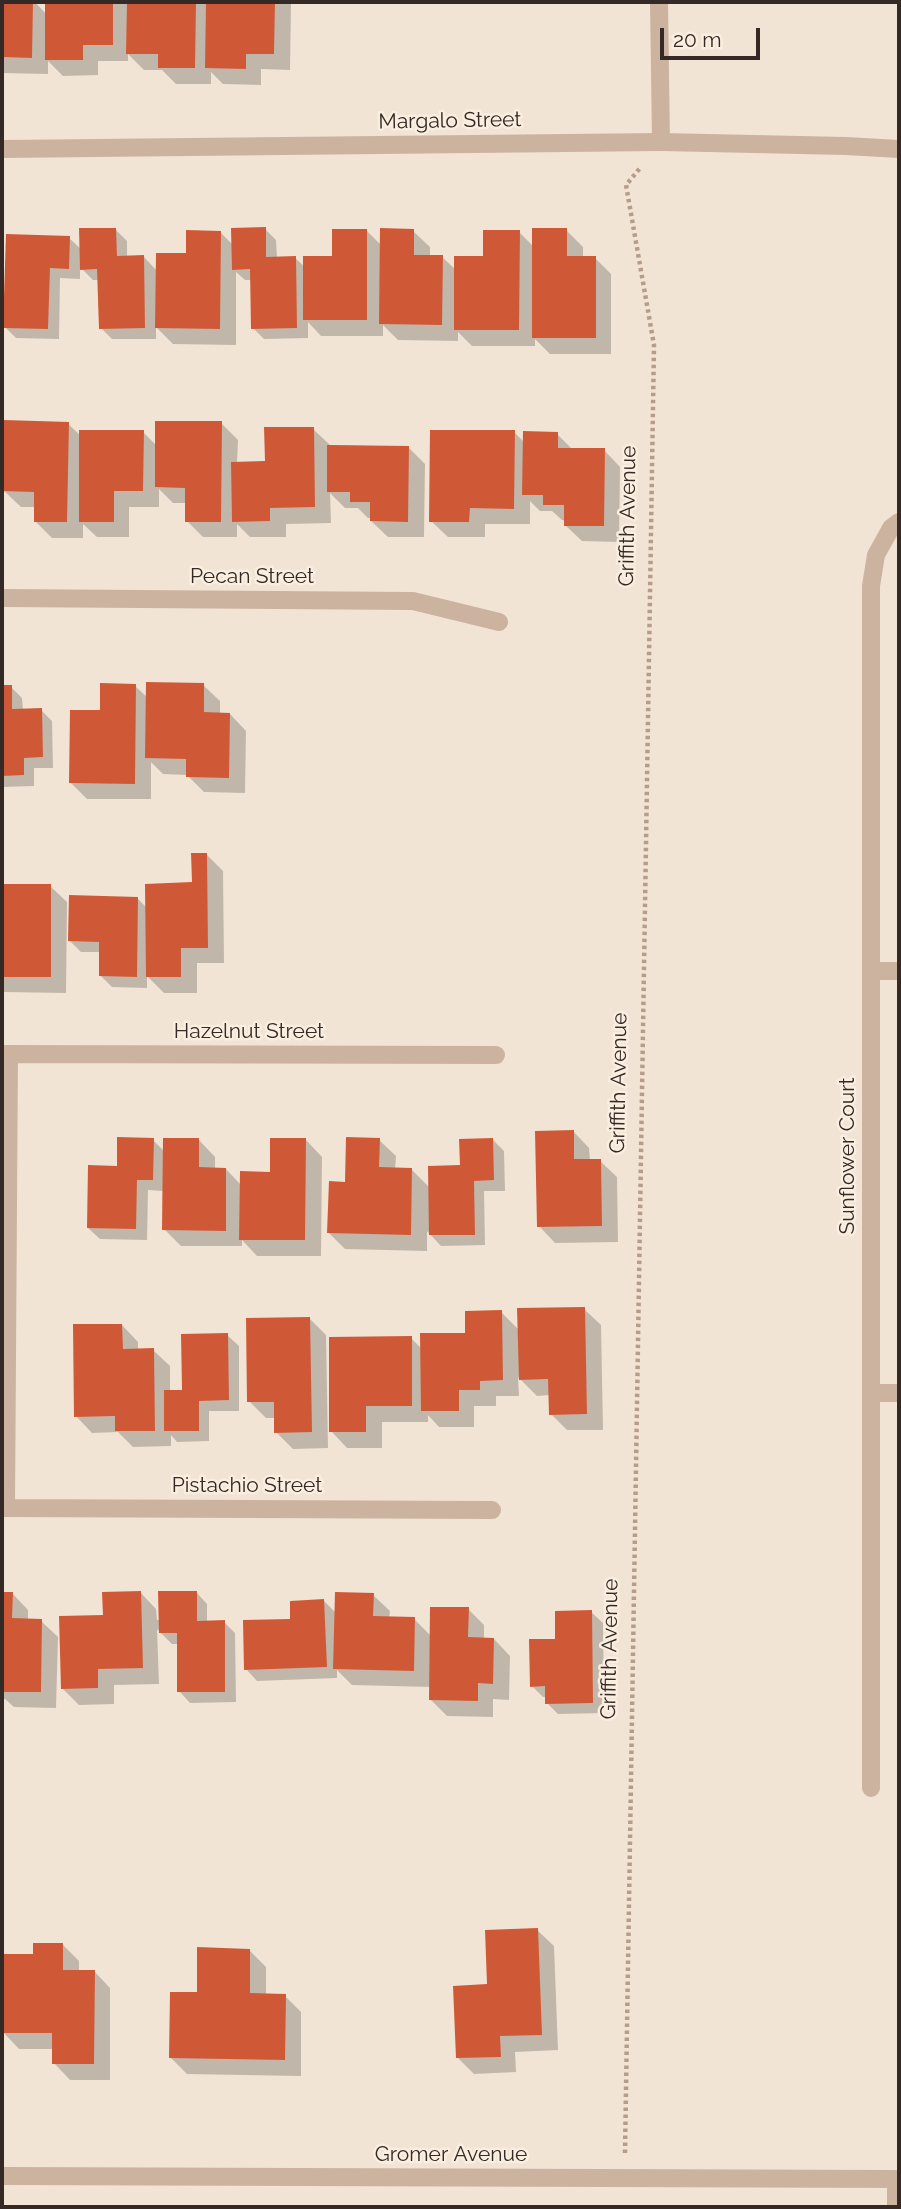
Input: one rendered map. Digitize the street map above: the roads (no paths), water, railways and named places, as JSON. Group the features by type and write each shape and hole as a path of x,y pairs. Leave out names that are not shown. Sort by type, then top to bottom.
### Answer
{"street":[{"path":"659,2 661,142"},
{"name":"Margalo Street","path":"2,149 661,142 899,149"},
{"name":"Sunflower Court","path":"871,1788 871,586 876,555 895,525"},
{"name":"Pecan Street","path":"2,598 413,601 499,622"},
{"path":"871,971 899,971"},
{"path":"4,1508 5,1054"},
{"name":"Hazelnut Street","path":"5,1054 496,1055"},
{"path":"871,1393 899,1393"},
{"name":"Pistachio Street","path":"4,1508 492,1510"},
{"name":"Gromer Avenue","path":"2,2176 898,2179"},
{"path":"896,2207 898,2179"}]}
